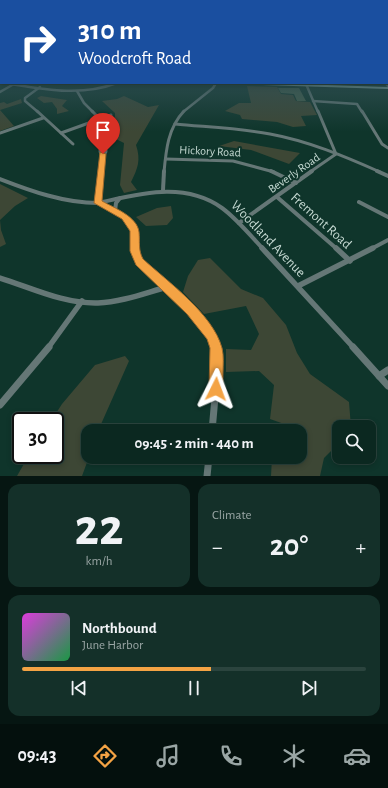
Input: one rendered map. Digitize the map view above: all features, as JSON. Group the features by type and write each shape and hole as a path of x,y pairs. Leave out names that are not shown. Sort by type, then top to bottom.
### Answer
{"street":[{"path":"38,88 25,98 24,101 73,144"},
{"path":"51,88 77,91 102,88"},
{"path":"163,190 168,139 175,124 182,114 213,88"},
{"name":"Beverly Road","path":"239,223 336,154 308,88"},
{"path":"77,91 84,103 100,119"},
{"path":"313,101 357,104 382,144 388,148"},
{"path":"61,133 111,114"},
{"path":"0,133 43,118"},
{"path":"175,124 252,131 277,136 336,154 388,176"},
{"path":"103,154 98,203 125,217 134,230 134,251 139,262 200,320 211,336 216,348 217,375 213,424"},
{"name":"Hickory Road","path":"166,159 240,161 268,169 296,183"},
{"name":"Woodland Avenue","path":"0,180 36,193 98,203 163,190 190,193 205,197 218,204 239,223 388,386"},
{"name":"Fremont Road","path":"277,197 309,223 350,261"},
{"path":"115,211 116,203 120,198"},
{"path":"359,202 388,217"},
{"path":"298,286 350,261 388,240"},
{"path":"0,278 54,296 100,303 167,287"},
{"path":"0,405 54,342 82,301"},
{"path":"379,376 388,370"},
{"path":"207,476 208,464"}],"green space":[{"path":"248,88 278,88 281,94 293,95 296,101 310,102 317,115 301,116 306,126 293,127 277,122 242,119 240,115 225,111 239,103 251,103"},
{"path":"41,96 67,100 62,106 69,111 57,114 57,109 52,102 44,103 37,98"},
{"path":"124,96 148,107 159,105 136,145 138,164 131,182 137,190 124,193 120,185 124,143 116,139 111,133 118,126 118,121 115,118 115,113 102,101 117,99"},
{"path":"21,99 22,103 0,110 0,103 4,102 7,104"},
{"path":"0,110 14,126 0,131"},
{"path":"234,141 300,153 289,164 251,150 219,146"},
{"path":"0,184 28,198 15,206 0,220"},
{"path":"171,206 173,218 167,225 146,226 136,217 157,208"},
{"path":"0,220 1,230 6,244 0,247"},
{"path":"210,258 241,289 263,298 286,325 297,353 310,374 349,402 350,420 332,420 332,450 324,458 320,476 271,476 272,464 307,464 307,424 284,424 270,419 274,385 259,371 226,372 226,349 251,350 259,334 246,306 204,314 183,292 188,276 198,260"},
{"path":"125,356 129,361 101,424 81,424 81,464 86,464 82,476 17,476 24,464 64,464 64,412 57,412 95,365"}],"building":[{"path":"278,88 299,88 306,101 297,101 294,94 281,93"}],"route":[{"path":"103,154 98,203 125,217 131,224 136,235 134,251 139,262 200,320 211,336 216,348 216,389"}]}
